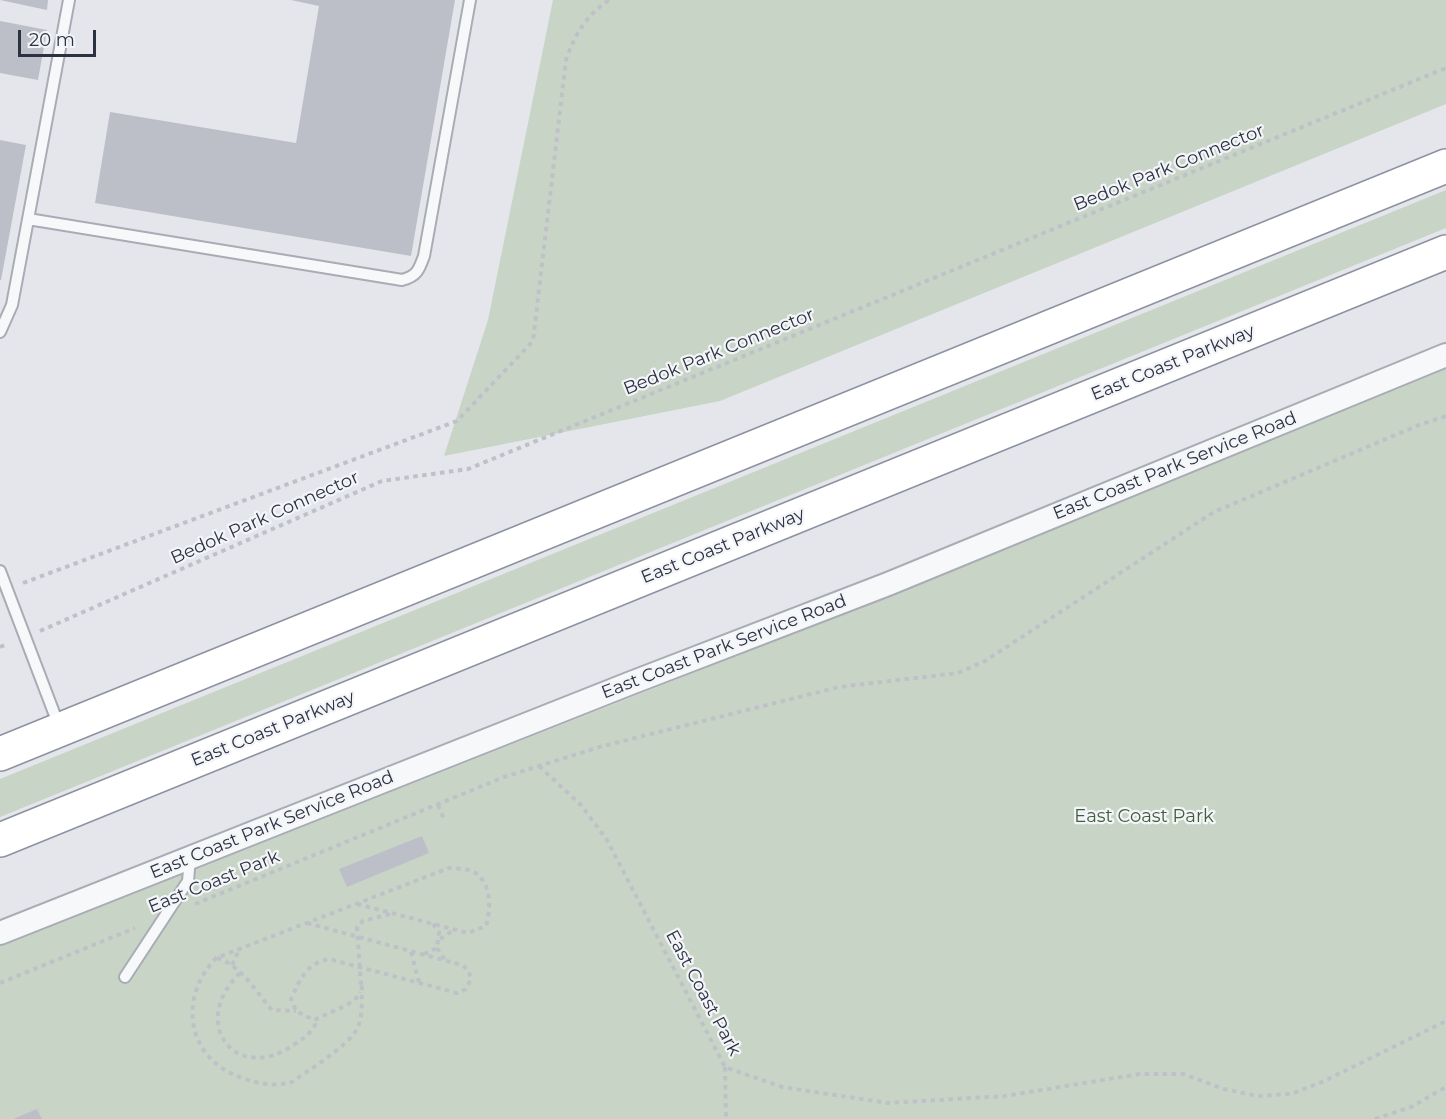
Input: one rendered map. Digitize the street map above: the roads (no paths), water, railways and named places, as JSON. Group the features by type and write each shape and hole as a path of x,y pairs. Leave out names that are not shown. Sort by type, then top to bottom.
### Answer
{"highway":[{"path":"0,754 1446,166"},
{"name":"East Coast Parkway","path":"0,840 1446,252"}],"street":[{"name":"East Coast Park Service Road","path":"0,933 888,584 1446,355"}],"lane":[{"path":"0,332 12,305 69,0"},
{"path":"28,219 402,280 413,277 419,270 424,256 470,0"},
{"path":"0,571 60,729"},
{"path":"125,977 188,881 190,857"}],"park label":[{"name":"East Coast Park","path":"1144,817"}]}
